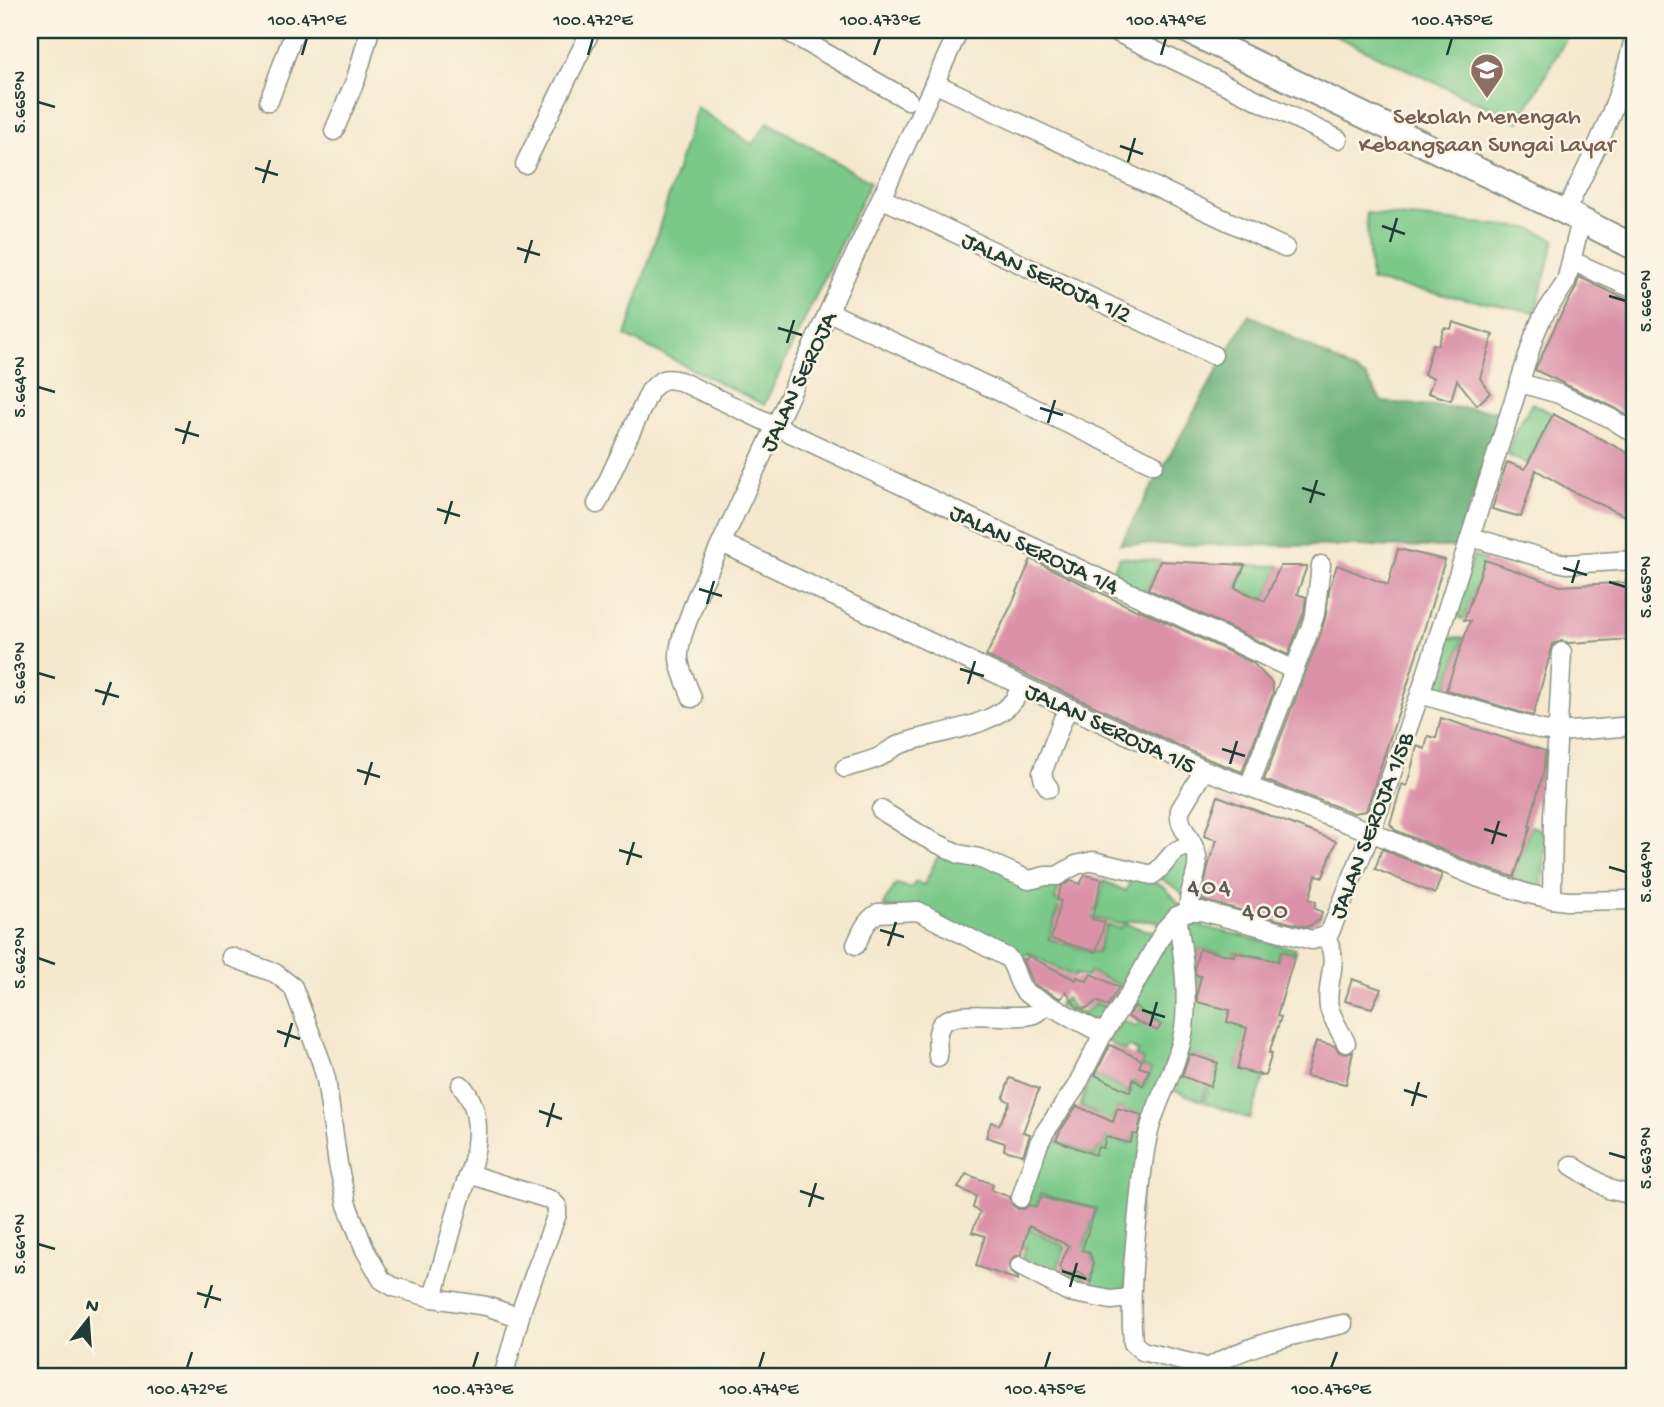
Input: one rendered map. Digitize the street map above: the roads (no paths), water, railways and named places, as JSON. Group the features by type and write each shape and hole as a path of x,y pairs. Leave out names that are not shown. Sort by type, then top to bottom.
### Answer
{"main road":[{"path":"1185,30 1634,247"}],"street":[{"path":"269,101 295,30"},
{"path":"334,131 356,79 370,30"},
{"path":"525,164 591,30"},
{"path":"785,30 908,100"},
{"name":"JALAN SEROJA","path":"692,698 681,668 680,651 696,598 959,30"},
{"path":"1112,30 1338,139"},
{"name":"JALAN SEROJA 1/5B","path":"1183,914 1200,911 1312,940 1329,932 1371,832 1420,694 1539,326 1566,282 1572,261 1573,216 1594,152 1630,72 1634,37"},
{"path":"934,83 1285,248"},
{"name":"JALAN SEROJA 1/2","path":"881,198 1213,355"},
{"path":"1572,261 1634,289"},
{"path":"829,312 1154,464"},
{"name":"JALAN SEROJA 1/4","path":"597,504 650,391 660,381 670,378 1294,670"},
{"path":"1520,383 1559,394 1610,418 1634,433"},
{"path":"1471,537 1567,564 1634,560"},
{"name":"JALAN SEROJA 1/5","path":"722,543 1204,770 1371,832 1479,878 1552,899 1634,900"},
{"path":"1249,786 1315,614 1321,565"},
{"path":"1552,899 1553,817 1562,652"},
{"path":"845,768 880,757 890,748 905,742 991,717 1014,701 1022,686"},
{"path":"1420,694 1542,730 1558,732 1634,726"},
{"path":"1049,788 1042,773 1069,708"},
{"path":"1204,770 1179,817 1197,855 1183,914 1184,1030 1146,1146 1133,1255 1133,1343 1142,1351 1194,1363 1211,1373 1226,1357 1249,1347 1343,1324"},
{"path":"881,810 959,855 979,858 1029,880 1057,876 1076,865 1093,861 1152,876 1174,851 1193,846"},
{"path":"856,945 872,916 878,913 918,911 1008,958 1014,965 1020,987 1026,993 1103,1034"},
{"path":"1021,1198 1045,1132 1076,1087 1103,1034 1140,976 1165,929 1183,914"},
{"path":"1323,937 1331,946 1329,1007 1346,1043"},
{"path":"231,957 275,973 293,987 326,1079 342,1189 365,1250 382,1280 387,1284 433,1298 486,1306 519,1317"},
{"path":"938,1057 937,1042 943,1021 954,1016 968,1015 1026,1016 1037,1013 1047,1004"},
{"path":"433,1298 469,1174 478,1131 468,1093 461,1085"},
{"path":"1571,1165 1611,1190 1634,1195"},
{"path":"469,1174 551,1200 557,1206 557,1214 519,1317 503,1377"},
{"path":"1020,1266 1069,1292 1111,1300 1131,1298"}],"place":[{"name":"Sekolah Menengah Kebangsaan Sungai Layar","path":"1487,100"}],"district":[{"name":"404","path":"1210,885"},
{"name":"400","path":"1266,909"}]}
